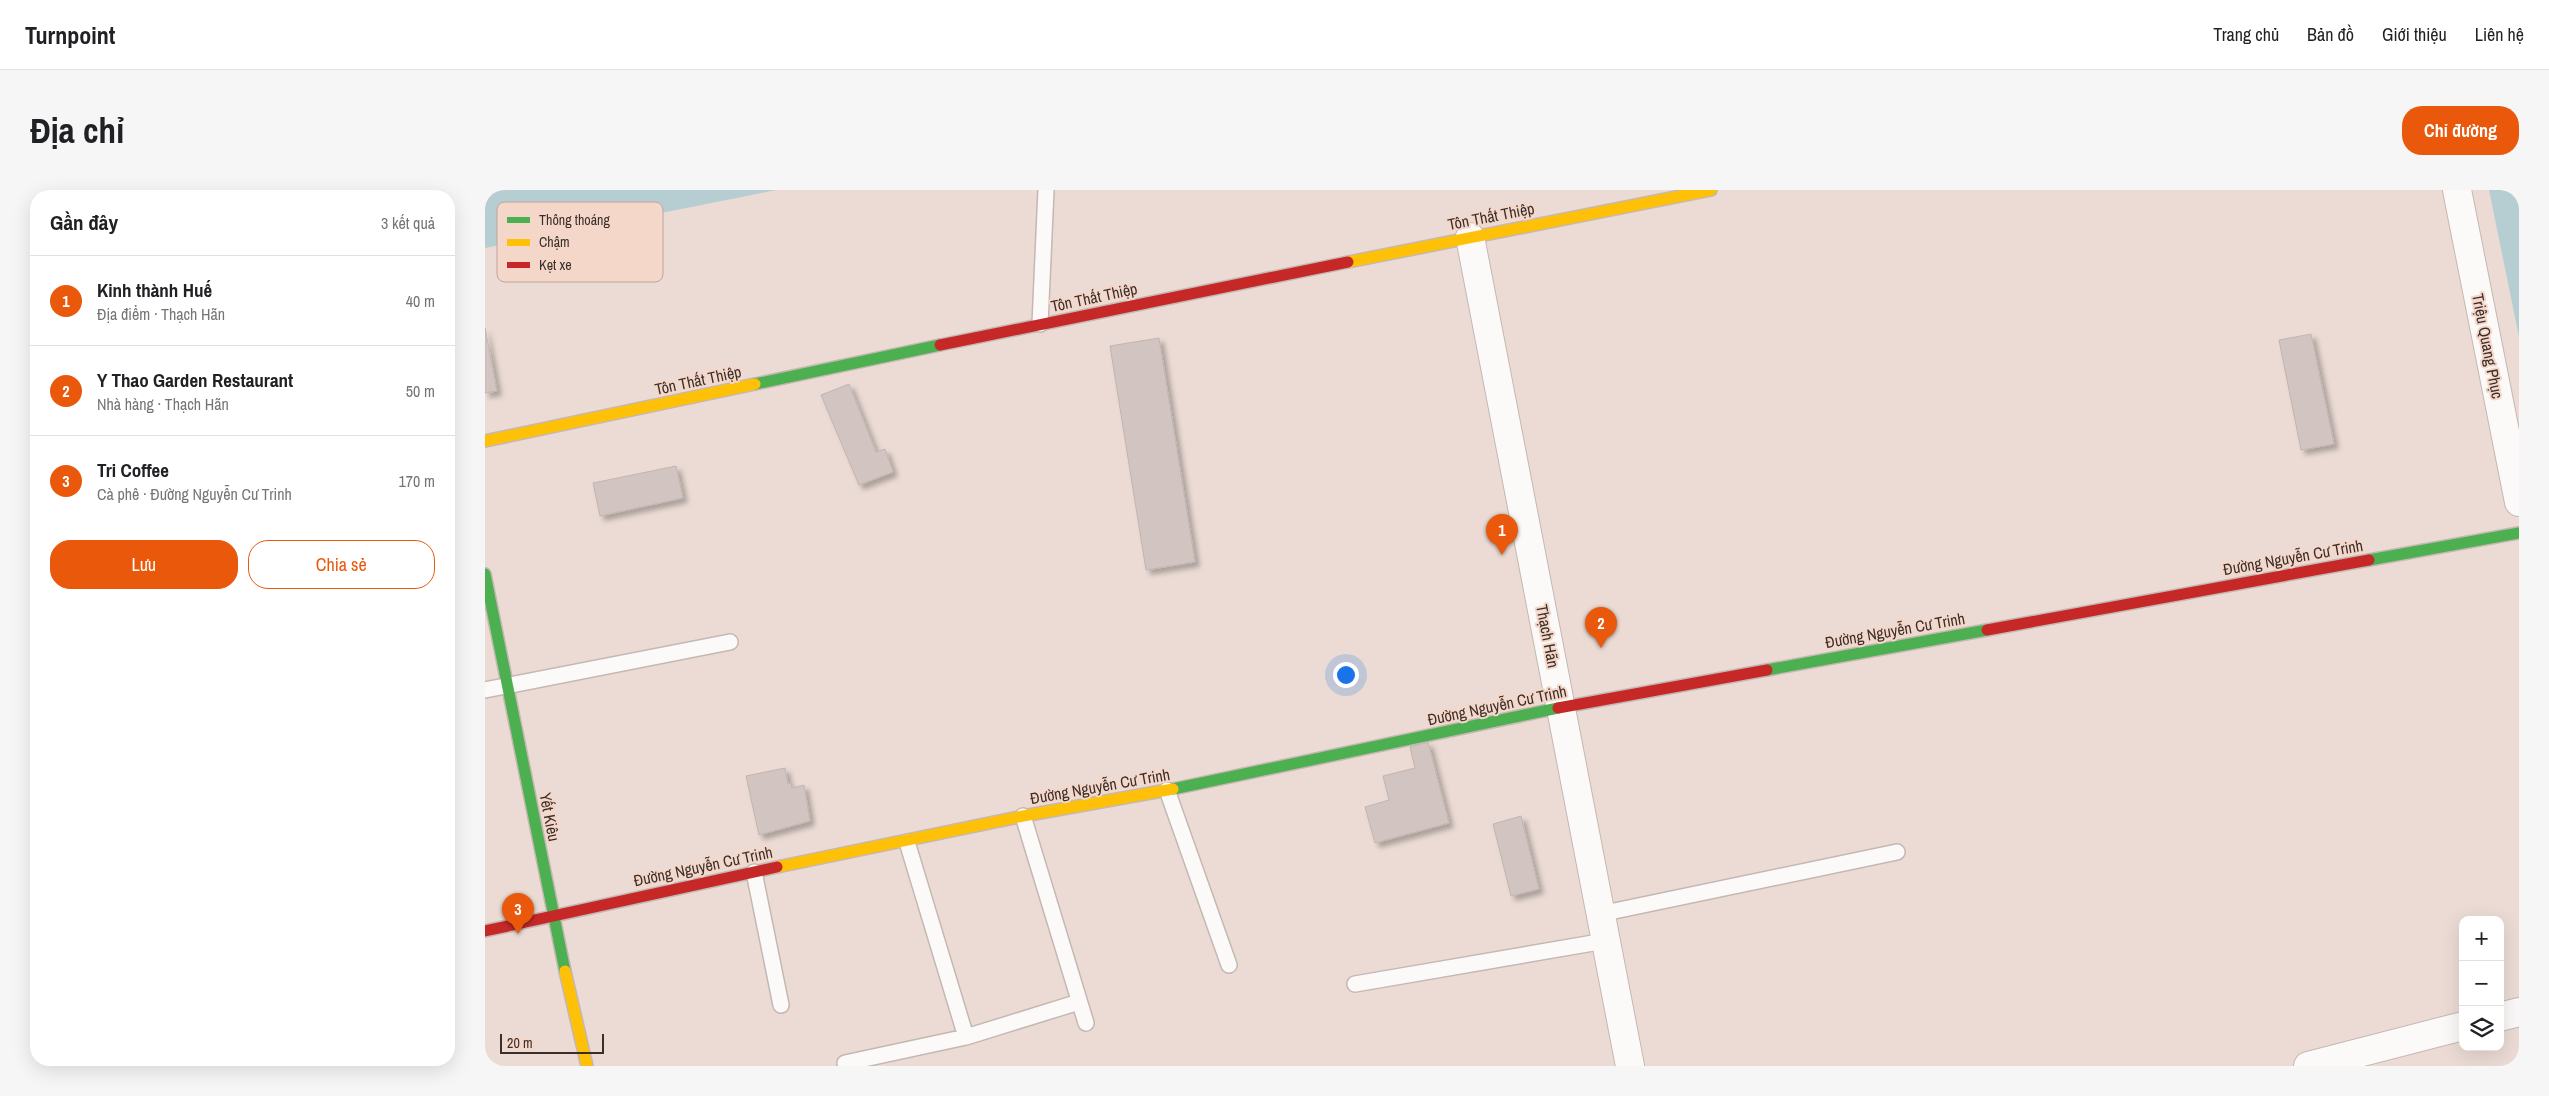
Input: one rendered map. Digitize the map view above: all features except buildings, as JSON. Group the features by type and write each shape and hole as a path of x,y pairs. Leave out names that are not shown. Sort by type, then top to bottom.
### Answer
{"street":[{"name":"Tôn Thất Thiệp","path":"485,441 1040,324 1711,190"},
{"name":"Triệu Quang Phục","path":"2457,190 2519,502"},
{"name":"Thạch Hãn","path":"1470,237 1630,1066"},
{"name":"Đường Nguyễn Cư Trinh","path":"485,930 1023,816 1167,790 1562,707 2519,533"},
{"name":"Yết Kiêu","path":"485,574 553,916 587,1066"},
{"path":"2504,1016 2519,1012"},
{"path":"2308,1066 2459,1027"}],"lane":[{"path":"1040,324 1047,190"},
{"path":"485,690 730,642"},
{"path":"1167,790 1229,965"},
{"path":"1023,816 1086,1023"},
{"path":"907,842 966,1037"},
{"path":"1600,914 1897,852"},
{"path":"754,872 781,1005"},
{"path":"1355,984 1605,941"},
{"path":"845,1063 966,1037 1079,1002"}],"water":[{"path":"485,190 776,190 663,213 663,202 497,202 497,246 485,248"},
{"path":"2489,190 2519,190 2519,337"}],"traffic: fast":[{"path":"755,384 940,345"},
{"path":"2369,560 2519,533"},
{"path":"485,574 565,971"},
{"path":"1767,670 1987,630"},
{"path":"1173,789 1558,708"}],"traffic: slow":[{"path":"1348,262 1711,190"},
{"path":"485,441 755,384"},
{"path":"777,867 1023,816 1173,789"},
{"path":"565,971 587,1066"}],"traffic: jam":[{"path":"940,345 1348,262"},
{"path":"1987,630 2369,560"},
{"path":"1558,708 1767,670"},
{"path":"485,931 777,867"}],"place":[{"name":"Kinh thành Huế","path":"1502,555"},
{"name":"Y Thao Garden Restaurant","path":"1601,648"},
{"name":"Tri Coffee","path":"518,934"}]}
